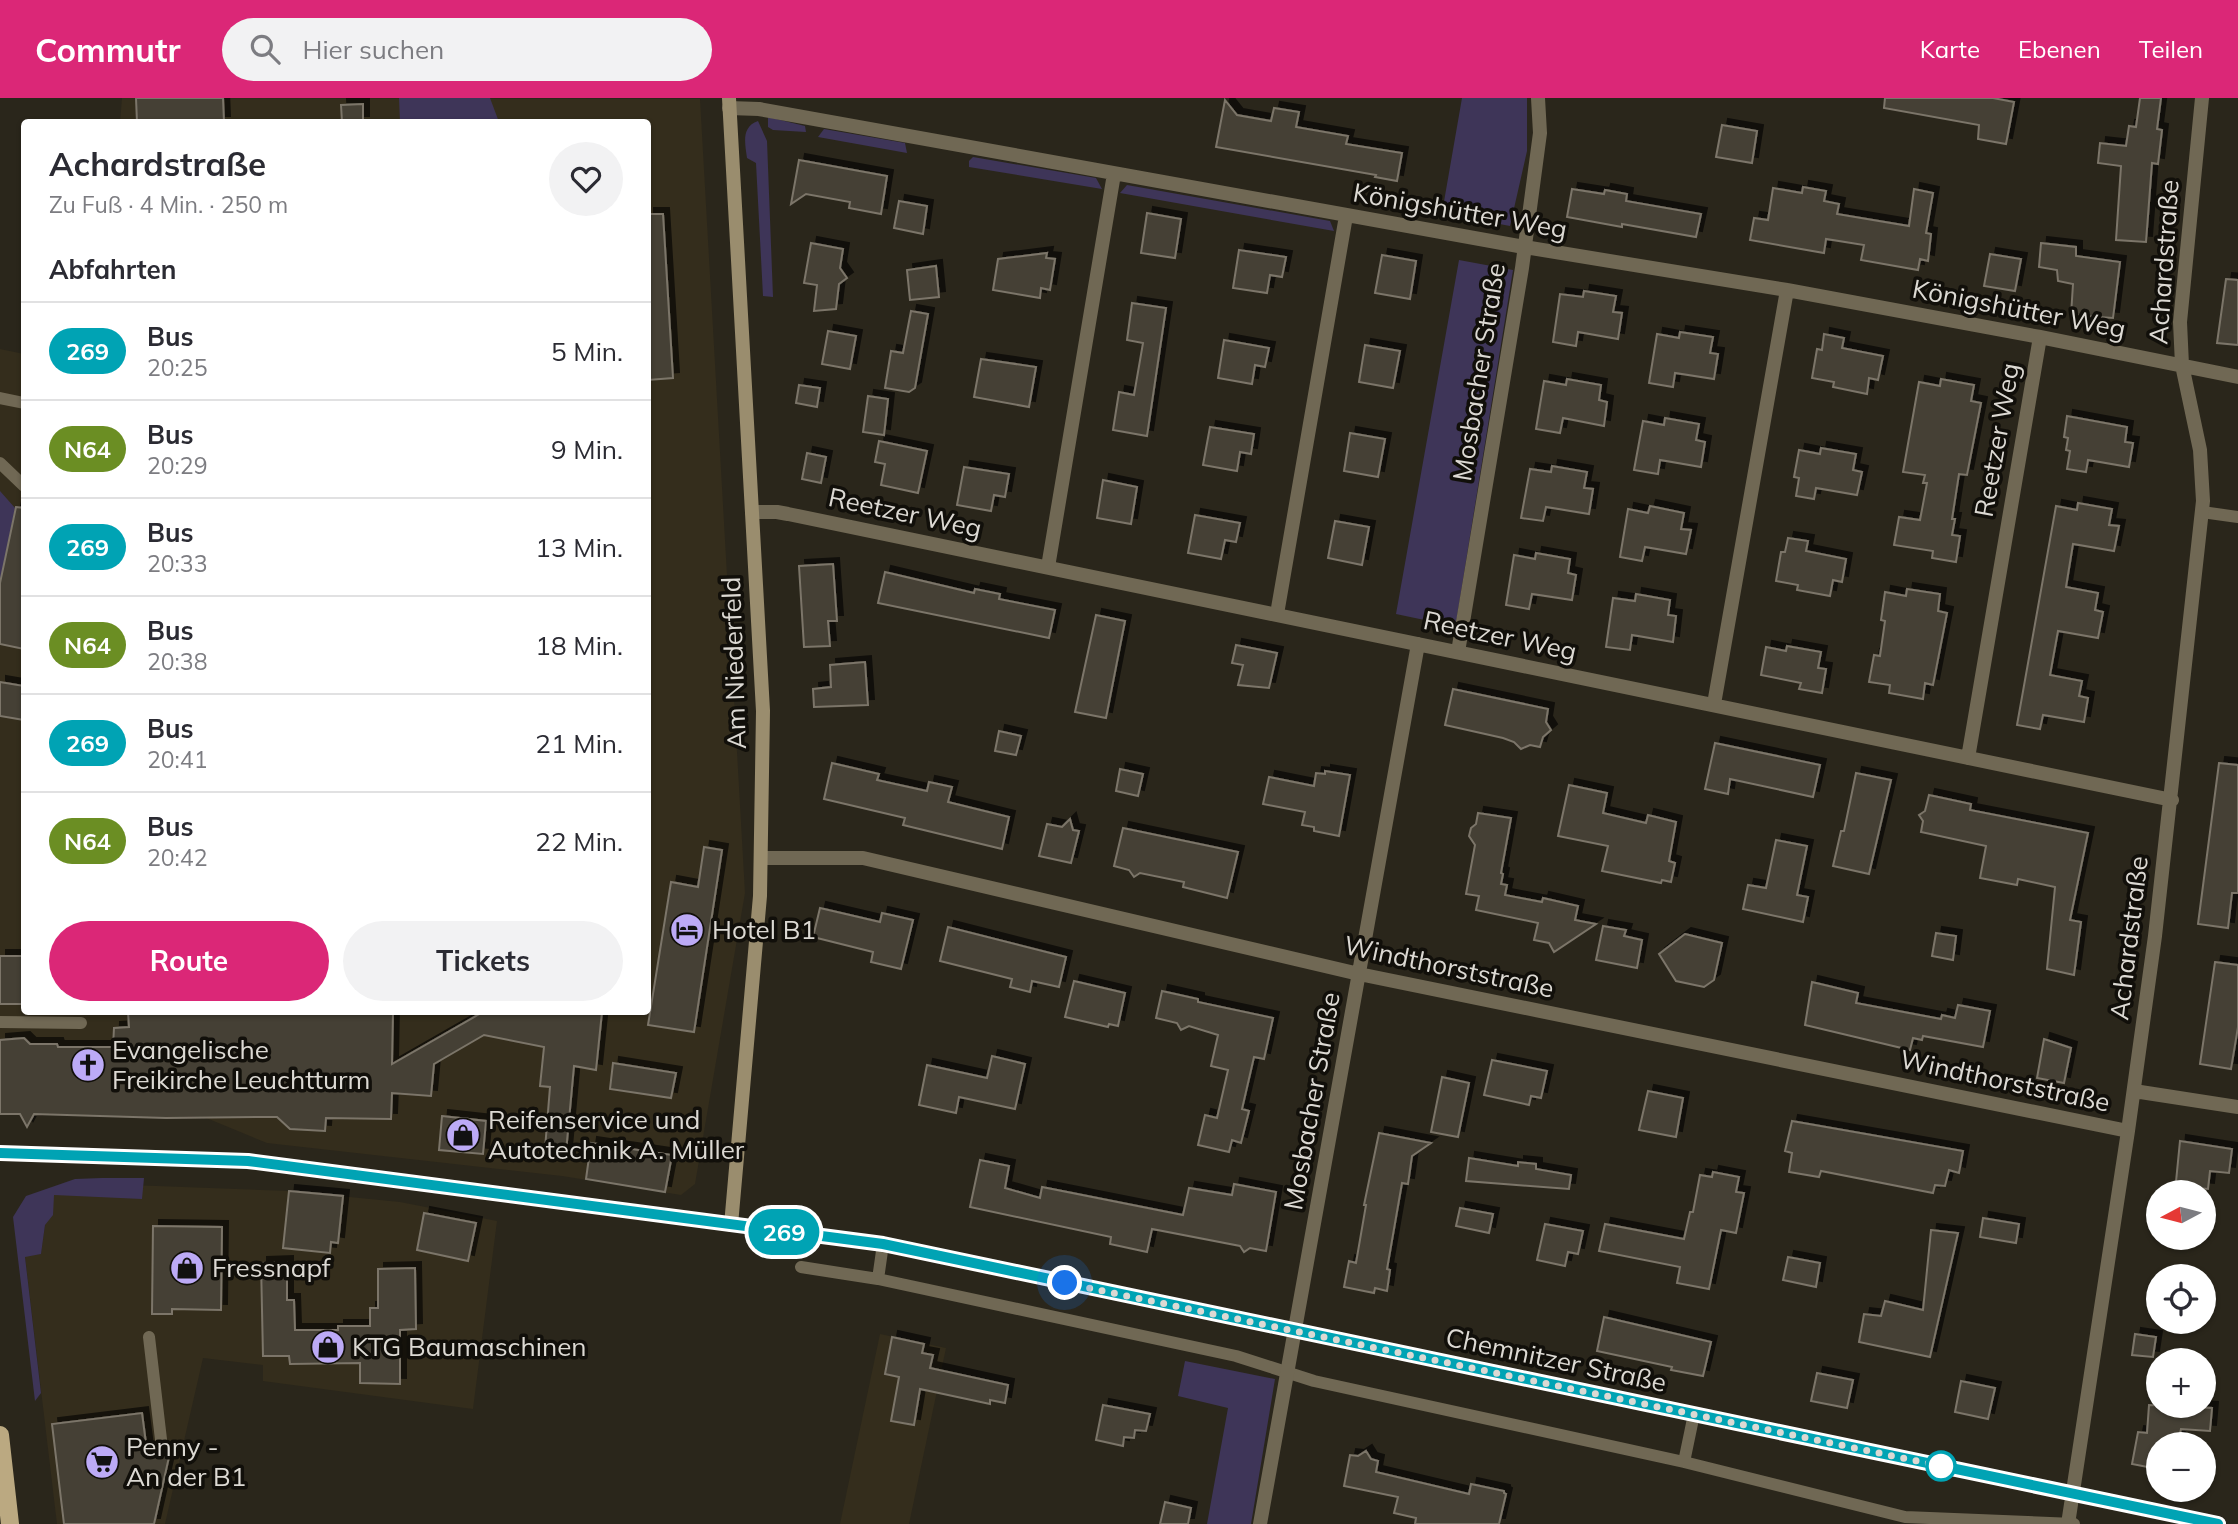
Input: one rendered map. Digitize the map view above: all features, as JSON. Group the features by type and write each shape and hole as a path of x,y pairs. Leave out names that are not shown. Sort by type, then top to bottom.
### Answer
{"main road":[{"name":"Am Niederfeld","path":"729,103 764,712 762,858 732,1225"},
{"name":"Chemnitzer Straße","path":"0,1153 248,1161 883,1244 2218,1524"},
{"path":"0,1435 10,1524"}],"street":[{"name":"Mosbacher Straße","path":"1458,652 1524,247 1540,133 1538,98"},
{"name":"Achardstraße","path":"2070,1524 2134,1091 2172,800 2202,512 2200,450 2182,365 2180,322 2202,98"},
{"name":"Königshütter Weg","path":"729,103 1346,216 1787,290 2238,377"},
{"path":"1048,567 1114,174"},
{"path":"1277,614 1346,216"},
{"path":"1714,704 1787,290"},
{"name":"Reetzer Weg","path":"1968,758 2040,337"},
{"name":"Reetzer Weg","path":"752,512 777,512 2172,800"},
{"name":"Mosbacher Straße","path":"1260,1524 1418,644"},
{"name":"Windthorststraße","path":"762,858 863,858 1359,974 2128,1131"},
{"path":"2134,1091 2238,1107"}],"lane":[{"path":"0,398 21,402"},
{"path":"0,463 21,483"},
{"path":"2202,512 2238,517"},
{"path":"0,1022 81,1023"},
{"path":"878,1279 883,1244"},
{"path":"801,1267 878,1279 1236,1356 1351,1390 1684,1462 1905,1517 2070,1524"},
{"path":"149,1337 162,1448"},
{"path":"1684,1462 1694,1414"}],"shaded area":[{"path":"122,98 700,99 745,893 695,1184 681,1195 562,1176 267,1143 204,1117 34,1114 31,1119 22,1119 20,1114 0,1114 0,349 21,353 21,1015 651,1015 651,119 120,119"},
{"path":"399,98 490,98 498,119 400,119"},
{"path":"1462,98 1527,98 1527,151 1510,226 1442,213"},
{"path":"768,117 805,126 806,132 773,130 768,127"},
{"path":"758,121 767,141 773,297 763,296 756,163 747,158 745,147 745,136 749,127"},
{"path":"824,129 905,143 907,153 818,137"},
{"path":"973,157 1096,178 1102,189 969,167 969,161"},
{"path":"1127,185 1330,221 1334,231 1120,193"},
{"path":"1459,260 1513,270 1456,623 1453,626 1396,614"},
{"path":"0,491 15,508 0,583"},
{"path":"144,1178 142,1199 54,1195 53,1215 45,1225 41,1254 25,1257 41,1393 35,1401 13,1217 26,1196 75,1179"},
{"path":"77,1183 289,1191 400,1202 497,1221 473,1409 263,1381 263,1365 203,1358 165,1524 57,1524 25,1256 41,1254 50,1191"},
{"path":"880,1334 946,1348 909,1524 840,1524"},
{"path":"1185,1361 1275,1379 1251,1524 1207,1524 1228,1408 1178,1396"}],"building":[{"path":"136,98 223,98 224,119 137,119"},
{"path":"1885,98 1993,98 2014,102 2006,144 1978,139 1979,125 1884,108"},
{"path":"2140,98 2161,98 2157,129 2162,130 2158,164 2152,163 2146,242 2116,240 2121,166 2098,163 2100,143 2126,146 2129,126 2136,127"},
{"path":"1225,100 1237,115 1271,121 1274,108 1299,112 1296,127 1348,136 1346,144 1402,153 1397,181 1216,147"},
{"path":"363,104 363,119 342,119 341,105"},
{"path":"1722,125 1757,131 1752,163 1716,157"},
{"path":"799,160 887,176 881,214 849,208 850,202 806,194 791,204"},
{"path":"1803,187 1826,191 1824,201 1839,204 1837,214 1909,226 1914,189 1933,193 1926,233 1931,234 1928,261 1920,259 1918,270 1861,260 1864,245 1826,239 1824,253 1750,240 1754,218 1768,220 1773,188 1802,193"},
{"path":"1572,189 1627,194 1626,201 1701,214 1696,237 1567,217"},
{"path":"899,201 927,206 923,234 894,228"},
{"path":"1147,213 1181,219 1175,258 1141,253"},
{"path":"651,214 663,214 673,378 651,380"},
{"path":"811,243 843,249 840,268 847,278 839,284 836,309 814,311 817,285 804,283"},
{"path":"2041,243 2076,247 2076,256 2120,262 2113,318 2071,315 2073,284 2058,281 2057,270 2039,267"},
{"path":"1239,250 1286,257 1282,277 1270,275 1267,293 1233,288"},
{"path":"1047,253 1046,258 1055,259 1050,290 1041,288 1040,298 993,290 998,259"},
{"path":"1990,254 2021,259 2015,291 1984,286"},
{"path":"1382,255 1416,261 1410,299 1375,293"},
{"path":"936,266 939,297 910,300 907,270"},
{"path":"2226,279 2238,280 2238,345 2217,343"},
{"path":"1584,291 1616,296 1613,312 1622,313 1618,339 1578,332 1576,346 1553,342 1560,294 1583,297"},
{"path":"1132,303 1166,308 1147,436 1113,430 1119,392 1134,395 1143,343 1127,340"},
{"path":"911,311 928,314 915,388 909,392 885,388 891,351 903,353"},
{"path":"828,331 856,336 850,369 822,364"},
{"path":"1680,332 1713,337 1710,353 1718,354 1714,379 1675,373 1673,387 1649,383 1657,334 1679,338"},
{"path":"1824,334 1844,338 1842,348 1883,356 1878,380 1869,378 1867,394 1833,387 1834,382 1812,378 1817,349 1822,350"},
{"path":"1224,340 1269,348 1265,367 1255,365 1252,384 1218,378"},
{"path":"1365,345 1400,351 1393,388 1359,382"},
{"path":"981,359 1036,367 1029,407 974,397"},
{"path":"1567,379 1601,385 1599,400 1607,402 1604,426 1563,418 1560,433 1536,429 1544,381 1566,385"},
{"path":"1941,379 1974,385 1971,401 1981,403 1967,475 1959,474 1952,519 1955,519 1952,535 1960,536 1956,562 1932,558 1933,551 1894,545 1899,517 1920,520 1927,483 1923,483 1925,475 1903,472 1919,382 1940,386"},
{"path":"799,385 820,388 817,407 796,403"},
{"path":"868,396 888,399 884,435 863,432"},
{"path":"2067,416 2127,427 2125,442 2133,443 2129,467 2088,460 2086,472 2067,469 2070,451 2066,450 2068,438 2064,437"},
{"path":"1665,418 1699,424 1696,440 1705,442 1701,467 1660,460 1658,474 1634,470 1643,421 1664,425"},
{"path":"1210,427 1254,434 1251,454 1240,452 1237,471 1203,465"},
{"path":"1350,433 1385,439 1378,477 1344,471"},
{"path":"879,441 927,451 918,493 881,485 885,464 875,462"},
{"path":"1821,448 1856,454 1853,470 1862,472 1857,495 1816,488 1814,499 1796,496 1799,478 1794,477 1799,450 1820,454"},
{"path":"807,453 826,457 821,483 802,479"},
{"path":"1552,466 1587,472 1584,488 1593,489 1589,514 1546,507 1543,521 1521,518 1530,469 1551,472"},
{"path":"964,467 1009,474 1005,497 994,495 991,511 957,505"},
{"path":"1103,480 1137,487 1131,524 1097,518"},
{"path":"2078,503 2112,509 2109,525 2119,526 2114,551 2073,544 2066,587 2098,593 2095,610 2103,612 2098,638 2058,631 2050,675 2082,681 2079,696 2088,698 2084,722 2043,715 2040,729 2017,725 2056,506 2077,510"},
{"path":"1650,506 1684,513 1681,529 1691,530 1686,554 1645,547 1642,561 1620,557 1628,509 1648,513"},
{"path":"16,507 21,508 21,648 0,644 0,583"},
{"path":"1195,515 1240,523 1236,542 1225,540 1221,559 1188,553"},
{"path":"1335,521 1369,527 1362,565 1328,558"},
{"path":"1788,538 1808,541 1806,551 1846,559 1842,582 1833,580 1830,596 1797,590 1798,585 1776,581 1781,552 1785,552"},
{"path":"1536,553 1570,559 1568,573 1576,575 1572,600 1532,594 1529,609 1506,605 1514,555 1535,559"},
{"path":"833,564 837,621 828,621 830,646 804,647 799,566"},
{"path":"885,572 974,593 975,589 1000,594 999,599 1055,610 1049,638 878,603"},
{"path":"1907,589 1940,594 1938,611 1947,613 1933,685 1925,683 1923,699 1889,693 1890,685 1869,682 1874,655 1880,656 1885,621 1881,620 1885,592 1906,596"},
{"path":"1636,594 1670,600 1668,615 1676,616 1673,642 1632,635 1630,650 1606,647 1613,598 1635,601"},
{"path":"1096,615 1125,621 1106,718 1075,712"},
{"path":"1236,645 1277,653 1269,688 1238,685 1243,665 1232,663"},
{"path":"1787,646 1821,652 1818,668 1826,669 1822,693 1799,689 1801,683 1761,675 1766,647 1786,651"},
{"path":"865,662 868,705 814,707 813,689 831,687 830,665"},
{"path":"0,682 21,686 21,720 0,716"},
{"path":"1453,689 1548,709 1546,722 1551,730 1543,737 1540,747 1530,745 1521,749 1514,742 1503,738 1445,725"},
{"path":"999,731 1021,736 1016,755 995,751"},
{"path":"1715,743 1820,765 1813,797 1730,779 1728,794 1705,789"},
{"path":"832,763 879,774 877,780 927,791 929,782 952,787 948,802 1009,817 1002,849 903,825 905,818 824,799"},
{"path":"2219,763 2238,765 2238,893 2232,893 2228,928 2198,924"},
{"path":"1120,769 1143,774 1138,796 1116,791"},
{"path":"1325,771 1350,775 1339,836 1314,831 1314,827 1302,825 1305,812 1263,804 1269,777 1314,786 1316,773 1325,774"},
{"path":"1856,773 1891,780 1869,874 1833,866 1841,831 1844,831"},
{"path":"1569,785 1607,793 1603,813 1646,823 1648,815 1676,822 1669,861 1675,863 1671,882 1662,880 1661,883 1602,871 1608,846 1558,836"},
{"path":"1929,795 1971,804 1970,810 2088,833 2070,920 2081,922 2074,975 2047,969 2055,887 2018,879 2017,885 1980,878 1986,846 1921,832 1923,821 1919,815 1925,811"},
{"path":"1478,813 1511,818 1501,873 1501,884 1507,885 1505,895 1542,902 1543,898 1578,906 1575,920 1596,924 1554,952 1549,943 1534,940 1538,923 1476,910 1479,896 1466,894 1475,845 1469,836 1471,828 1476,824"},
{"path":"1070,819 1073,830 1079,831 1071,863 1039,856 1047,824 1062,827"},
{"path":"1123,828 1238,852 1227,898 1183,887 1184,882 1140,873 1134,877 1129,870 1114,866"},
{"path":"1776,840 1807,846 1797,895 1808,897 1803,922 1743,909 1748,885 1766,888"},
{"name":"Hotel B1","path":"704,847 722,850 694,1032 648,1025 671,882 698,887"},
{"path":"820,908 880,922 882,913 913,920 901,969 871,962 873,952 813,937"},
{"path":"1603,926 1626,930 1624,936 1642,940 1637,968 1596,960"},
{"path":"948,927 1066,957 1059,987 1032,981 1030,992 1010,987 1012,979 940,961"},
{"path":"1936,933 1956,936 1953,960 1932,956"},
{"path":"1685,934 1722,943 1714,980 1704,987 1676,981 1659,954"},
{"path":"0,956 21,956 21,1004 0,1004"},
{"path":"2215,962 2238,965 2238,1027 2231,1069 2200,1064"},
{"path":"1074,981 1125,993 1118,1026 1109,1024 1108,1027 1065,1017"},
{"path":"1812,982 1858,993 1856,1003 1941,1019 1942,1015 1955,1018 1958,1005 1990,1011 1983,1047 1923,1036 1922,1040 1913,1038 1910,1050 1805,1025"},
{"path":"1162,991 1198,999 1198,1002 1273,1018 1264,1059 1254,1057 1242,1109 1249,1111 1241,1143 1232,1140 1229,1152 1198,1145 1205,1115 1217,1118 1228,1070 1211,1066 1218,1035 1189,1026 1181,1030 1177,1023 1156,1018"},
{"path":"128,1015 393,1015 392,1064 478,1015 602,1015 596,1070 574,1066 566,1152 545,1149 550,1087 540,1086 544,1047 484,1035 434,1064 431,1096 392,1093 391,1119 326,1118 325,1131 290,1129 277,1117 166,1118 34,1114 27,1127 20,1114 0,1114 0,1040 24,1038 30,1044 57,1044 58,1047 113,1047 114,1028 129,1027"},
{"path":"2044,1039 2071,1048 2064,1083 2037,1078"},
{"path":"992,1056 1025,1064 1015,1109 959,1097 956,1113 919,1105 927,1065 987,1078"},
{"path":"1492,1060 1547,1071 1541,1098 1531,1096 1529,1105 1484,1095"},
{"path":"613,1063 676,1073 671,1098 610,1089"},
{"path":"1442,1077 1469,1083 1458,1137 1431,1132"},
{"path":"1648,1091 1683,1098 1676,1137 1639,1130"},
{"path":"442,1116 486,1121 483,1154 439,1150"},
{"path":"1792,1121 1963,1151 1959,1173 1949,1170 1945,1186 1935,1185 1933,1193 1821,1171 1819,1177 1789,1172 1792,1153 1785,1151"},
{"path":"1379,1133 1431,1143 1412,1156 1408,1184 1402,1183 1387,1269 1390,1270 1387,1291 1375,1288 1374,1293 1344,1287 1349,1261 1356,1263 1364,1205"},
{"path":"2180,1141 2232,1149 2229,1173 2210,1171 2209,1180 2176,1180"},
{"path":"591,1143 672,1155 665,1192 586,1179"},
{"path":"1469,1158 1518,1166 1518,1162 1536,1164 1536,1169 1571,1175 1569,1189 1466,1181"},
{"path":"980,1160 1009,1166 1005,1188 1040,1198 1042,1187 1183,1215 1189,1188 1232,1195 1234,1184 1276,1192 1266,1251 1250,1248 1244,1252 1240,1246 1152,1229 1147,1252 1110,1244 1111,1237 970,1207"},
{"path":"1713,1172 1739,1177 1736,1192 1744,1193 1736,1233 1721,1230 1709,1289 1677,1283 1680,1267 1599,1251 1605,1224 1684,1239 1690,1212 1693,1212 1700,1175 1712,1177"},
{"path":"289,1191 343,1196 338,1243 331,1242 330,1253 283,1248"},
{"path":"1460,1208 1493,1214 1489,1233 1456,1226"},
{"path":"424,1213 476,1223 468,1261 417,1250"},
{"path":"1983,1218 2019,1224 2016,1243 1980,1237"},
{"path":"1545,1224 1583,1231 1578,1254 1568,1252 1565,1266 1537,1260"},
{"name":"Fressnapf","path":"153,1226 222,1227 221,1310 172,1309 172,1314 152,1314"},
{"path":"1931,1230 1958,1233 1930,1357 1859,1342 1864,1314 1881,1316 1885,1301 1923,1310"},
{"path":"1788,1257 1820,1263 1816,1287 1783,1280"},
{"path":"287,1262 287,1300 294,1300 295,1330 338,1330 338,1326 370,1326 370,1308 378,1308 378,1269 415,1268 416,1329 400,1330 400,1384 360,1383 360,1363 290,1364 289,1356 263,1356 261,1263"},
{"path":"1604,1317 1711,1342 1703,1376 1597,1351"},
{"path":"2135,1334 2156,1337 2154,1348 2146,1348 2146,1356 2132,1355"},
{"path":"892,1337 924,1344 922,1353 933,1355 930,1368 1008,1385 1005,1403 990,1400 990,1404 920,1389 914,1425 891,1421 899,1377 885,1374"},
{"path":"1817,1373 1853,1380 1847,1408 1811,1401"},
{"path":"1961,1381 1995,1388 1988,1419 1955,1412"},
{"path":"1103,1405 1150,1414 1146,1431 1135,1430 1134,1438 1124,1437 1123,1446 1096,1440"},
{"name":"Penny - An der B1","path":"142,1413 147,1451 169,1457 154,1524 64,1524 52,1424"},
{"path":"2148,1418 2211,1418 2210,1431 2181,1429 2180,1432 2147,1432"},
{"path":"2138,1432 2146,1433 2146,1467 2132,1464"},
{"path":"1366,1451 1371,1459 1378,1461 1376,1472 1469,1494 1471,1484 1504,1491 1506,1494 1499,1524 1415,1524 1416,1518 1394,1513 1398,1497 1344,1486 1350,1455 1358,1456"},
{"path":"1165,1502 1191,1508 1188,1524 1160,1524"}],"bus line":[{"name":"269","path":"0,1153 248,1161 883,1244 2218,1524"}],"place":[{"name":"Hotel B1","path":"687,930"},
{"name":"Evangelische Freikirche Leuchtturm","path":"88,1065"},
{"name":"Reifenservice und Autotechnik A. Müller","path":"463,1135"},
{"name":"Fressnapf","path":"187,1268"},
{"name":"KTG Baumaschinen","path":"328,1347"},
{"name":"Penny - An der B1","path":"102,1462"}],"route":[{"path":"1065,1283 1941,1466"}]}
